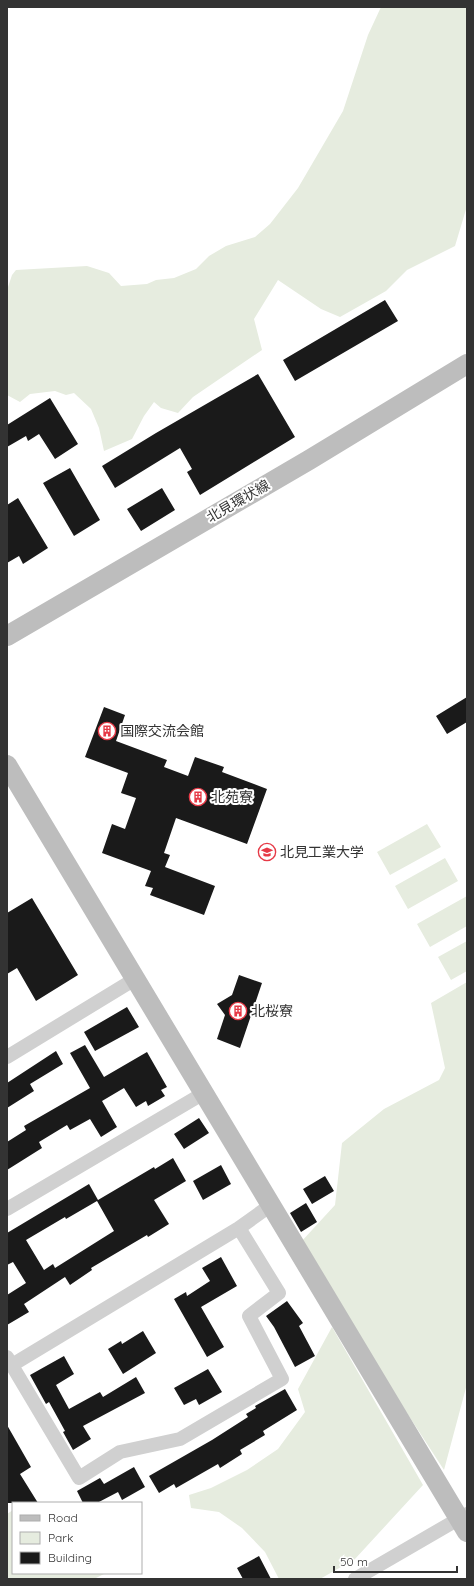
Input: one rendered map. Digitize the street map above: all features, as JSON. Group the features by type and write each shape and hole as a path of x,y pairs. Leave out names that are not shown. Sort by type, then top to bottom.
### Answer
{"street":[{"name":"北見環状線","path":"7,636 309,460 467,364"},
{"path":"7,765 464,1521 355,1579"},
{"path":"7,1057 135,979"},
{"path":"7,1210 204,1093"},
{"path":"239,1228 279,1293 249,1316 282,1379 180,1439 120,1452 79,1478 9,1361 239,1228 272,1205"}],"green space":[{"path":"381,7 467,7 467,206 455,246 407,270 386,291 340,317 321,309 278,280 254,319 262,350 193,397 178,413 161,408 154,402 144,416 132,439 104,451 99,428 91,409 74,393 66,395 55,391 30,394 20,402 7,395 7,290 12,275 16,270 87,266 109,273 121,286 147,284 156,280 174,278 196,269 209,256 226,246 255,237 270,224 298,188 343,111 368,35"},
{"path":"427,824 441,847 390,875 377,852"},
{"path":"445,858 458,881 408,909 395,886"},
{"path":"467,896 467,926 430,947 417,924"},
{"path":"467,941 467,971 451,980 438,957"},
{"path":"467,982 467,1384 444,1470 340,1310 301,1242 335,1205 342,1143 384,1109 439,1080 445,1068 431,1003"},
{"path":"332,1327 423,1485 355,1559 320,1579 279,1579 265,1552 242,1528 219,1512 191,1508 189,1495 211,1488 247,1470 278,1449 305,1412 298,1389"},
{"path":"12,1511 12,1574 104,1574 94,1579 7,1579 7,1514"}],"building":[{"path":"385,300 398,321 295,381 283,360"},
{"path":"258,374 295,437 200,495 187,472 192,469 180,448 115,488 102,466"},
{"path":"50,398 78,444 55,459 39,434 28,441 26,436 7,447 7,425"},
{"path":"70,468 100,520 74,536 43,483"},
{"path":"162,488 175,510 141,531 127,509"},
{"path":"18,498 48,548 23,564 19,556 7,563 7,505"},
{"path":"467,697 467,722 447,734 436,716"},
{"path":"104,707 125,715 116,741 167,760 164,767 188,776 195,757 224,767 222,772 267,789 247,844 176,818 164,853 170,855 165,867 215,886 204,915 150,895 153,888 145,886 151,871 102,853 112,824 125,829 136,798 121,793 128,773 85,757"},
{"path":"32,898 78,975 36,1001 17,968 7,974 7,913"},
{"name":"北桜寮","path":"239,975 262,983 240,1048 217,1039 225,1015 217,1004 232,995"},
{"path":"127,1007 139,1027 95,1051 84,1032"},
{"path":"85,1045 104,1077 147,1052 167,1087 161,1090 165,1096 148,1106 146,1101 136,1107 124,1088 102,1101 117,1127 101,1137 90,1119 70,1130 67,1125 39,1142 42,1148 7,1170 7,1142 26,1130 24,1126 90,1088 70,1053"},
{"path":"56,1051 63,1064 30,1084 34,1091 7,1108 7,1083"},
{"path":"199,1118 209,1133 184,1149 174,1134"},
{"path":"173,1158 186,1181 154,1200 169,1224 148,1237 147,1235 91,1268 92,1270 70,1285 65,1277 24,1304 29,1312 7,1325 7,1295 26,1283 13,1262 7,1265 7,1233 89,1184 98,1200 154,1167 155,1169","holes":["97,1201 114,1231 55,1268 53,1264 44,1270 26,1240 65,1217 66,1219"]},
{"path":"221,1165 231,1184 203,1200 193,1181"},
{"path":"325,1176 334,1191 312,1204 303,1189"},
{"path":"306,1203 317,1222 301,1232 290,1213"},
{"path":"221,1257 237,1286 201,1307 224,1347 207,1357 174,1299 186,1292 187,1296 210,1281 202,1268"},
{"path":"287,1301 303,1323 299,1326 315,1356 295,1367 274,1327 266,1316"},
{"path":"143,1331 156,1353 123,1374 108,1349 121,1341 122,1344"},
{"path":"64,1356 74,1374 56,1385 69,1409 100,1392 103,1397 136,1377 145,1393 83,1426 91,1439 73,1450 63,1432 65,1431 49,1402 46,1404 30,1375"},
{"path":"208,1369 222,1392 199,1405 196,1399 184,1405 174,1388"},
{"path":"285,1389 297,1410 263,1431 265,1435 240,1450 242,1454 220,1468 218,1464 176,1488 174,1484 159,1493 149,1476 212,1440 248,1417 246,1414 256,1408 255,1406"},
{"path":"7,1425 31,1467 20,1474 37,1502 7,1503"},
{"path":"134,1467 145,1487 122,1500 118,1492 99,1502 82,1502 77,1491 100,1478 104,1484"},
{"path":"259,1556 271,1579 243,1579 237,1568"}],"place":[{"name":"国際交流会館","path":"107,731"},
{"name":"北苑寮","path":"198,797"},
{"name":"北見工業大学","path":"267,852"},
{"name":"北桜寮","path":"238,1011"}]}
